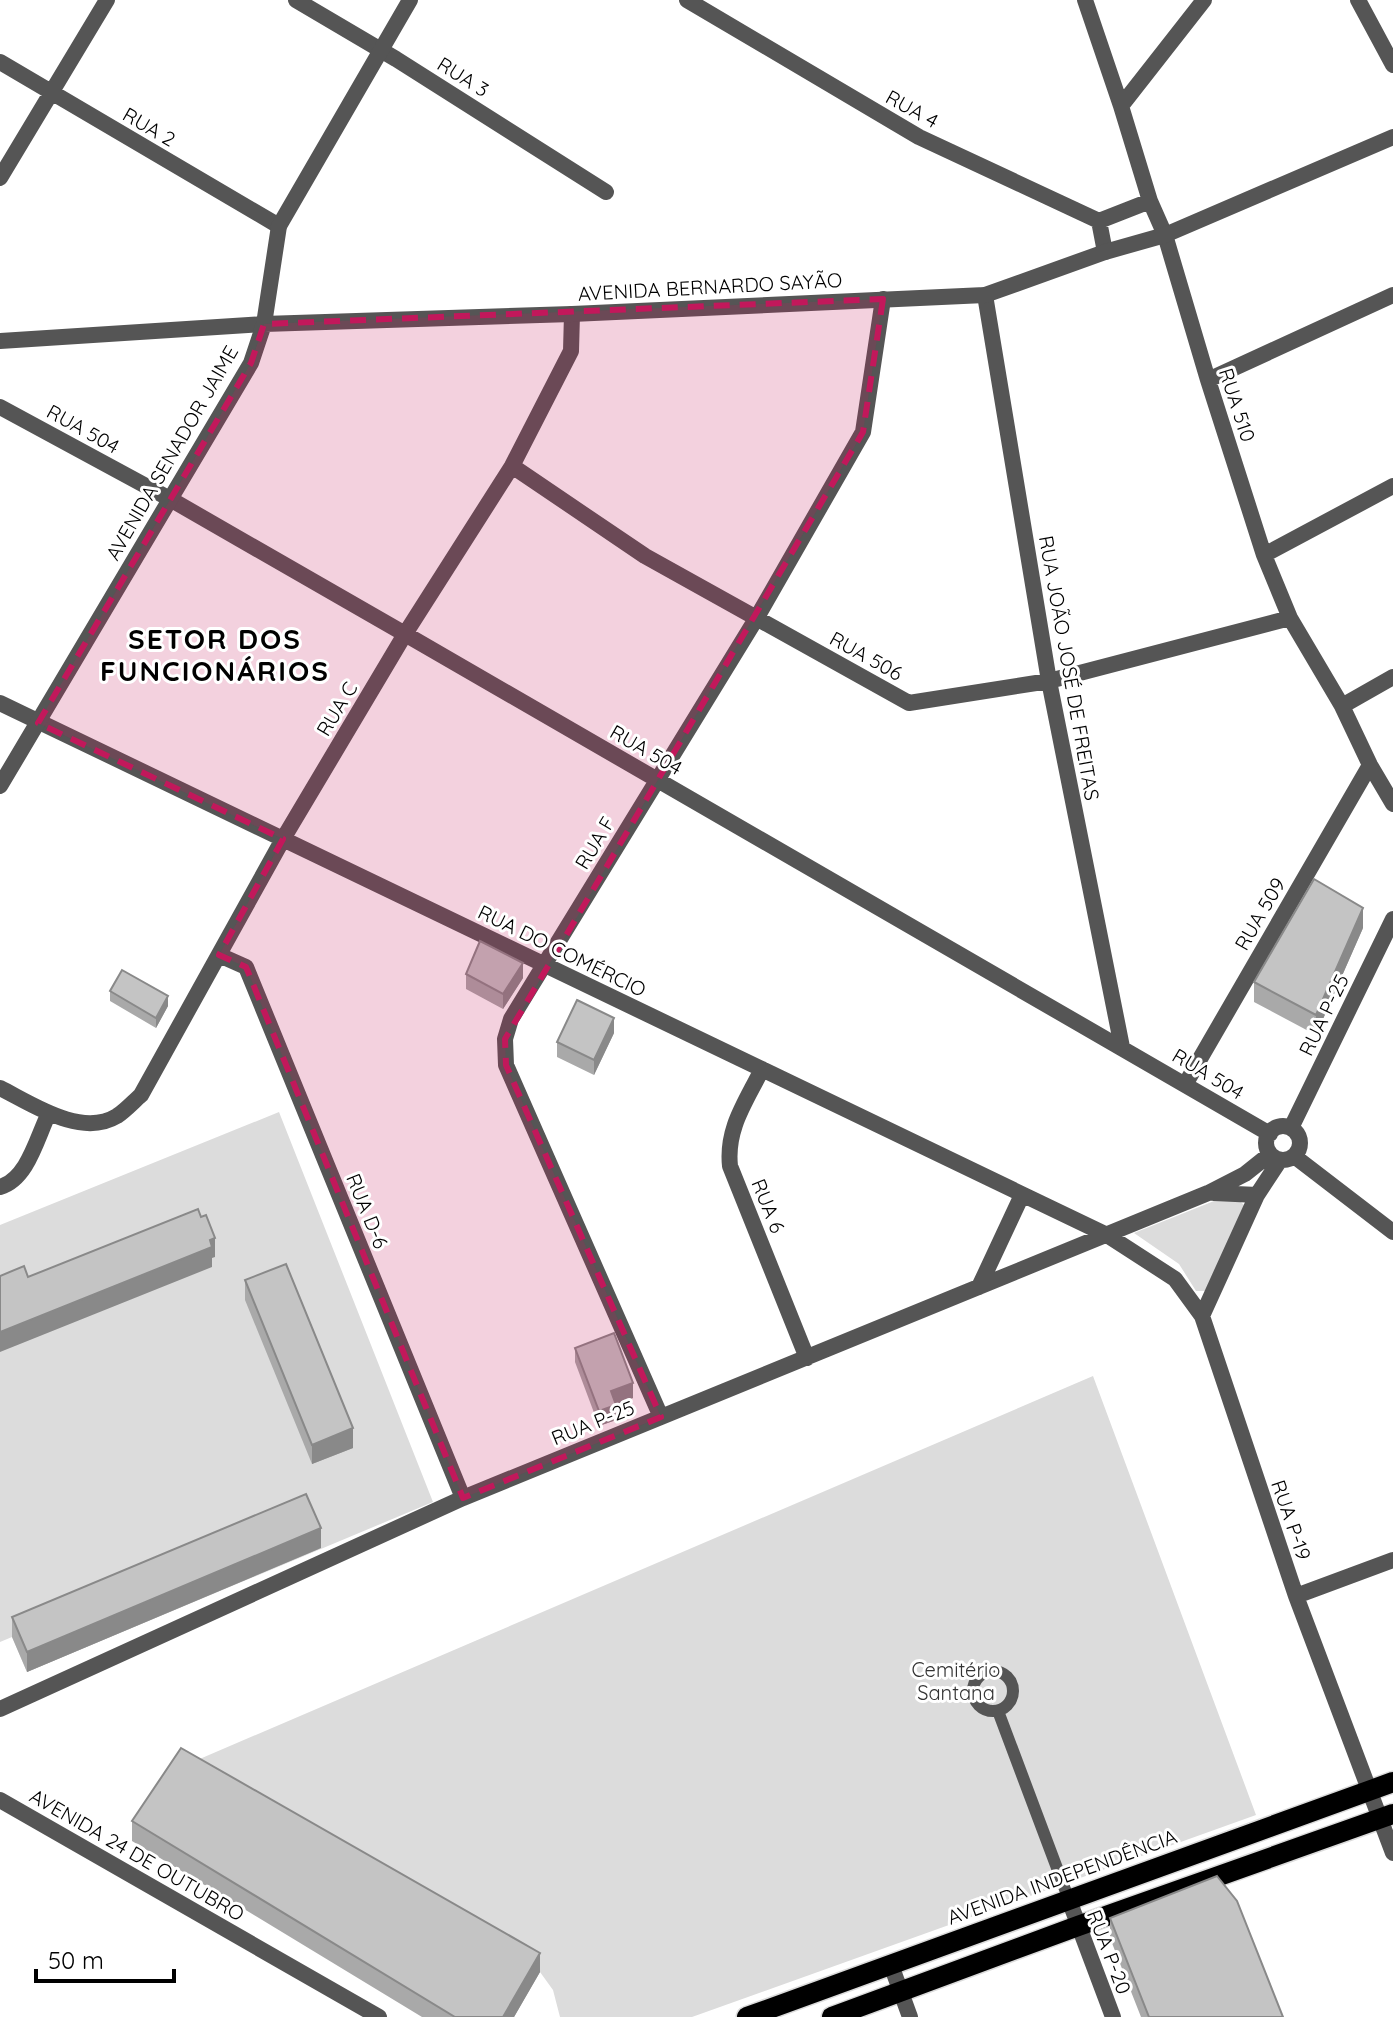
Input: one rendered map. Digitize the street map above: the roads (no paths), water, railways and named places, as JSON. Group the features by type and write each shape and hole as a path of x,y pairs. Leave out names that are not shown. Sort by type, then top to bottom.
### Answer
{"main road":[{"name":"AVENIDA INDEPENDÊNCIA","path":"747,2017 1393,1782"},
{"path":"832,2017 1387,1817"}],"street":[{"path":"0,178 107,0"},
{"name":"RUA 3","path":"296,0 606,192"},
{"name":"AVENIDA SENADOR JAIME","path":"0,786 251,363 264,324 279,226 410,0"},
{"name":"RUA 4","path":"687,0 919,137 1099,221"},
{"name":"RUA 510","path":"1085,0 1150,201 1165,235 1264,555 1290,618 1342,706 1393,804"},
{"path":"1121,106 1204,0"},
{"path":"1358,0 1393,65"},
{"name":"RUA 2","path":"0,62 279,226"},
{"name":"AVENIDA BERNARDO SAYÃO","path":"0,341 264,324 985,295 1105,252 1165,235 1393,137"},
{"path":"1105,252 1099,221 1150,201"},
{"name":"RUA JOÃO JOSÉ DE FREITAS","path":"985,295 1049,681 1122,1047"},
{"path":"1208,380 1393,295"},
{"name":"RUA F","path":"661,1417 506,1065 505,1039 511,1019 756,619 863,432 883,299"},
{"name":"RUA C","path":"49,1113 86,1124 116,1117 141,1095 283,839 405,634 512,466 571,351 572,314"},
{"name":"RUA 504","path":"0,407 170,499 1270,1134"},
{"name":"RUA 506","path":"512,466 645,556 909,703 1049,681 1290,618"},
{"path":"1264,555 1393,486"},
{"path":"1342,706 1393,677"},
{"name":"RUA DO COMÉRCIO","path":"0,703 1107,1235"},
{"name":"RUA 509","path":"1186,1083 1370,765"},
{"name":"RUA P-25","path":"1291,1128 1393,919"},
{"name":"RUA D-6","path":"219,955 246,967 463,1498"},
{"name":"RUA 6","path":"762,1069 734,1126 728,1147 730,1166 807,1358"},
{"path":"0,1088 49,1113 19,1176 10,1184 0,1187"},
{"path":"1202,1316 1257,1195 1281,1157 1300,1144 1298,1135 1291,1128 1282,1127 1270,1134 1266,1142 1281,1157 1393,1232"},
{"name":"RUA P-25","path":"0,1709 463,1498 1208,1193 1281,1157"},
{"name":"RUA P-25","path":"1208,1193 1257,1195"},
{"path":"979,1287 1022,1195"},
{"name":"RUA P-19","path":"1107,1235 1175,1279 1202,1316 1296,1596 1370,1791 1387,1817 1393,1853"},
{"path":"1296,1596 1393,1560"},
{"path":"998,1711 1069,1900"},
{"name":"AVENIDA 24 DE OUTUBRO","path":"0,1800 379,2017"},
{"name":"RUA P-20","path":"1069,1900 1113,2017"},
{"path":"891,1965 910,2017"}],"district":[{"name":"SETOR DOS FUNCIONÁRIOS","path":"215,655"}],"park label":[{"name":"Cemitério Santana","path":"956,1682"}]}
